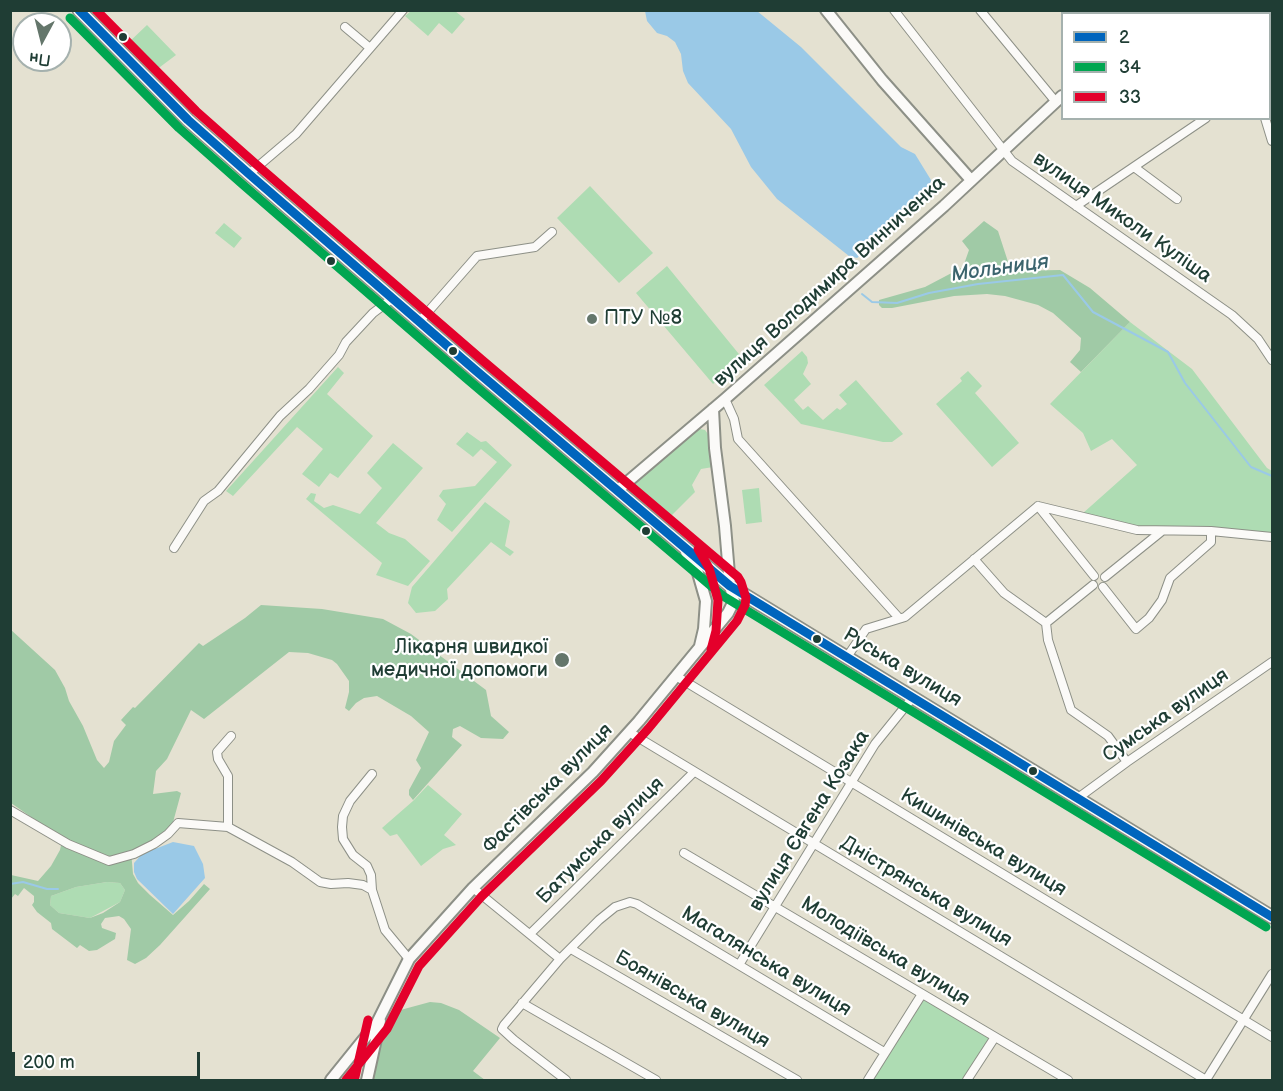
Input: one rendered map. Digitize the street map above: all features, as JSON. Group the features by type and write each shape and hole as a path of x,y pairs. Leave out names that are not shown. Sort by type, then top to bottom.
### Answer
{"main road":[{"name":"Руська вулиця","path":"80,10 188,120 474,369 730,586 1272,917"},
{"path":"826,10 882,80 972,180"},
{"name":"вулиця Володимира Винниченка","path":"618,489 725,399 1005,151 1059,99"},
{"path":"713,409 730,586"},
{"path":"679,544 697,571 706,601 704,629 699,649"},
{"name":"Фастівська вулиця","path":"331,1080 370,1033 409,959 473,888 593,772 699,649 728,613 734,601 730,586"},
{"name":"Фастівська вулиця","path":"367,1080 381,1015"}],"street":[{"path":"249,174 296,134 403,10"},
{"name":"вулиця Миколи Куліша","path":"894,10 1012,161 1232,315 1258,339 1272,360"},
{"path":"980,10 1059,99"},
{"path":"345,27 370,48"},
{"path":"1076,206 1203,120"},
{"path":"1266,120 1272,141"},
{"path":"1134,167 1177,199"},
{"path":"420,321 477,256 535,247 552,232"},
{"path":"174,548 204,501 218,491 287,408 309,389 339,355 346,342 373,313 393,298"},
{"path":"725,399 734,420 738,440 899,618"},
{"path":"847,657 866,629 905,617 1038,506"},
{"path":"1038,506 1137,530 1210,531 1272,537"},
{"path":"1038,506 1094,576"},
{"path":"1105,577 1162,531"},
{"path":"1103,587 1136,629 1149,618 1162,600 1170,578 1211,542 1210,531"},
{"path":"974,559 1004,593 1046,623 1052,657 1071,710 1108,736 1127,762"},
{"path":"1094,576 1099,574 1105,577"},
{"path":"1093,585 1094,576"},
{"path":"1103,587 1106,583 1105,577"},
{"path":"1046,623 1093,585"},
{"path":"1093,585 1103,587"},
{"name":"Сумська вулиця","path":"1078,798 1272,662"},
{"name":"Кишинівська вулиця","path":"676,676 1272,1036"},
{"name":"вулиця Євгена Козака","path":"739,965 851,783 884,732 912,697"},
{"name":"Дністрянська вулиця","path":"629,732 1206,1080"},
{"path":"228,827 228,776 221,767 217,752 231,736"},
{"name":"Батумська вулиця","path":"531,933 694,772"},
{"path":"372,774 350,801 343,816 344,839 353,855 367,866 372,875 372,890 385,930 409,959"},
{"path":"10,810 68,844 109,861 134,854 154,844 178,823 228,827 292,862 320,882 363,885 372,890"},
{"name":"Молодіївська вулиця","path":"684,853 1068,1080"},
{"path":"473,888 531,933 560,959"},
{"name":"Магалянська вулиця","path":"571,949 615,907 630,902 884,1052"},
{"path":"566,1080 502,1029 522,1003 571,949"},
{"name":"Боянівська вулиця","path":"571,949 797,1080"},
{"path":"1206,1080 1272,974"},
{"path":"868,1080 922,994"},
{"path":"522,1003 656,1080"},
{"path":"967,1080 995,1037"}],"green space":[{"path":"411,11 455,11 465,19 452,34 439,23 428,36 405,16"},
{"path":"147,25 176,55 152,73 134,55 127,44"},
{"path":"590,186 653,253 619,283 557,218"},
{"path":"984,221 998,231 1011,271 1060,270 1090,288 1130,322 1081,372 1070,362 1080,350 1081,338 1053,313 1038,305 1005,296 987,294 954,296 892,308 882,308 879,305 879,300 925,287 963,267 969,250 962,241"},
{"path":"224,223 242,238 234,248 215,233"},
{"path":"667,266 743,359 713,384 636,293"},
{"path":"1130,322 1192,369 1267,468 1272,471 1272,537 1137,528 1082,514 1137,465 1112,439 1091,451 1083,433 1050,404"},
{"path":"802,351 808,363 803,374 811,384 794,400 803,410 808,406 823,420 837,408 840,410 847,404 839,395 856,380 903,434 892,442 883,442 801,424 764,385"},
{"path":"338,367 344,373 327,394 373,436 338,478 330,473 319,487 302,474 323,449 297,427 233,496 226,491"},
{"path":"968,371 982,386 975,393 1019,443 992,467 936,404 962,381 960,378"},
{"path":"695,430 705,430 708,434 713,467 701,469 692,485 695,492 669,518 662,511 658,514 629,487"},
{"path":"467,432 481,442 486,441 512,465 452,532 437,520 446,504 439,496 443,490 475,486 497,462 481,449 473,457 456,444"},
{"path":"393,443 423,468 376,523 389,533 405,539 430,561 408,586 376,575 382,563 306,499 311,493 316,494 314,501 324,508 333,505 360,514 382,488 367,473"},
{"path":"759,488 762,522 746,524 742,490"},
{"path":"485,502 510,521 505,546 514,552 510,556 491,542 447,589 448,599 435,611 416,613 408,603 412,587"},
{"path":"261,605 322,609 383,619 411,634 486,690 491,716 509,732 503,739 481,738 460,726 453,729 452,737 462,745 413,800 409,795 409,790 421,768 416,760 429,732 411,716 377,696 364,698 349,711 345,708 349,681 337,664 332,660 308,653 289,652 204,719 191,710 167,759 156,771 153,794 177,791 181,793 172,826 154,842 131,851 133,874 138,883 173,915 204,884 210,889 160,945 146,958 135,964 127,960 131,929 119,916 105,918 101,924 102,928 116,933 115,939 97,950 89,951 80,945 77,948 52,929 51,923 32,905 34,896 24,888 18,896 15,894 11,899 11,875 38,881 51,866 60,850 63,836 54,833 11,803 10,629 55,670 97,760 104,768 109,762 114,741 126,725 121,720 133,707 135,708 199,643 203,646","holes":["107,882 120,883 125,890 120,902 90,918 59,913 50,905 51,896 76,887"]},
{"path":"428,785 462,814 444,835 456,845 443,849 421,866 397,834 390,836 382,828"},
{"path":"107,882 120,883 125,890 120,902 90,918 59,913 50,905 51,896 76,887"},
{"path":"922,994 995,1037 968,1080 868,1080"},
{"path":"430,1002 441,1003 459,1010 500,1038 473,1071 485,1080 367,1080 382,1015"}],"water":[{"path":"645,11 757,11 801,47 901,147 915,154 931,180 929,190 924,196 857,258 849,256 777,199 751,167 731,129 688,83 683,71 681,54 675,42 657,33 647,21"},
{"path":"173,842 194,846 203,864 205,878 173,914 137,879 134,863 142,854"}],"waterway":[{"name":"Мольниця","path":"862,294 872,302 897,303 929,293 978,284 1063,275 1093,312 1168,352 1185,383 1251,467 1272,476"},
{"path":"10,884 23,882 47,889 58,889"}],"transit line":[{"name":"2","path":"79,10 188,120 249,174 730,586 1272,917"},
{"name":"33","path":"96,10 196,111 257,165 738,577 746,598 737,621 648,729 601,781 482,896 419,966 387,1029 346,1080"},
{"name":"34","path":"72,20 179,128 241,183 723,596 1266,927"},
{"name":"33","path":"698,549 709,568 718,600 716,631 711,650"},
{"name":"33","path":"355,1077 368,1020"}],"place":[{"name":"ПТУ №8","path":"592,319"},
{"name":"Лікарня швидкої медичної допомоги","path":"562,660"}]}
